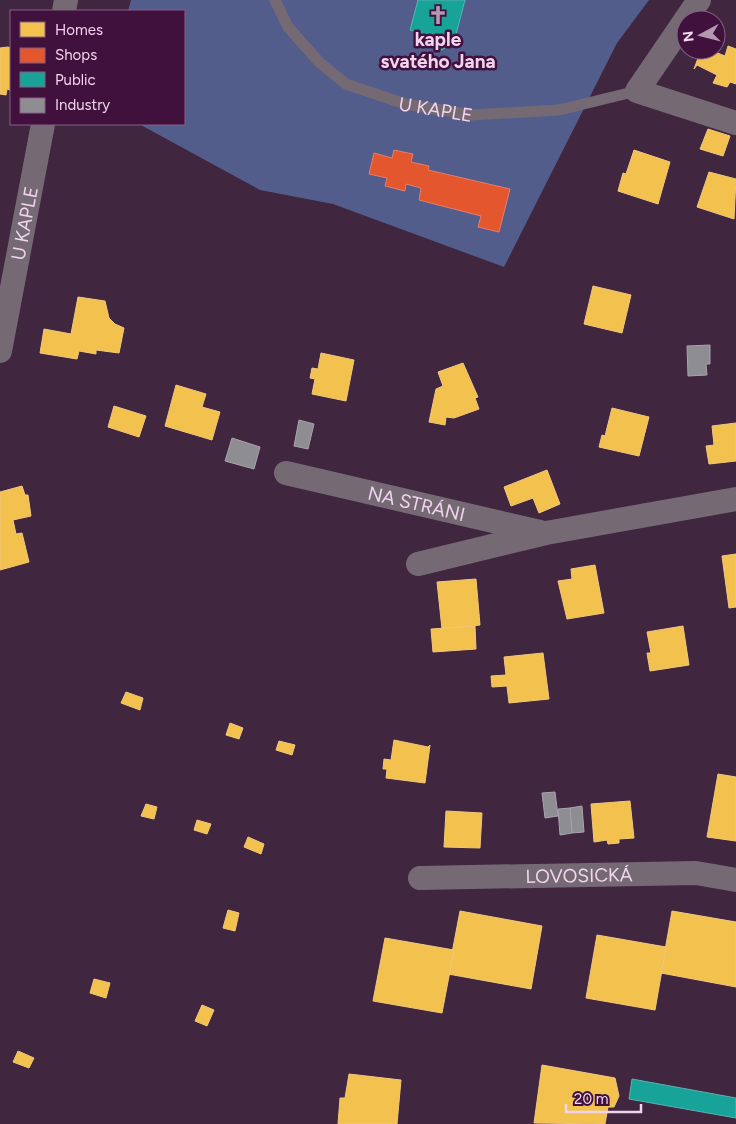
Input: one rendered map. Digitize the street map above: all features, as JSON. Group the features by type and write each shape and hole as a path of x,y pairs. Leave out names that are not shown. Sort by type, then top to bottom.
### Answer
{"street":[{"path":"699,0 637,91 736,123"},
{"name":"U KAPLE","path":"0,351 43,125"},
{"name":"NA STRÁNI","path":"286,473 546,533"},
{"name":"NA STRÁNI","path":"418,564 546,533 736,499"},
{"name":"LOVOSICKÁ","path":"420,878 696,874 736,880"}],"lane":[{"name":"U KAPLE","path":"275,0 288,27 320,63 346,84 405,104 471,115 491,114 560,110 637,91"}],"shaded area":[{"path":"131,0 649,0 617,43 504,267 333,204 260,190 141,125 185,125 185,10 128,10"}],"building: Homes":[{"path":"728,46 736,49 736,84 730,82 727,87 713,83 717,75 697,65 694,69 697,60 726,60"},
{"path":"0,48 10,48 10,90 7,89 6,95 0,94"},
{"path":"708,129 730,136 723,156 700,149"},
{"path":"634,150 670,162 658,204 618,191 623,173 626,174"},
{"path":"709,172 736,179 734,219 697,207"},
{"path":"593,286 631,295 622,333 584,324"},
{"path":"78,297 105,301 109,318 115,324 124,328 119,353 96,350 96,354 79,351 77,359 40,353 44,329 71,334"},
{"path":"321,353 354,360 346,401 312,394 315,379 310,378 312,368 318,369"},
{"path":"463,363 478,397 475,398 479,409 454,418 446,417 445,425 429,422 436,389 443,386 438,372"},
{"path":"176,385 206,394 202,407 220,412 212,440 165,426"},
{"path":"114,406 146,416 139,437 108,427"},
{"path":"612,408 649,417 639,456 599,447 602,435 605,436"},
{"path":"736,423 736,461 709,464 706,446 714,445 712,426"},
{"path":"547,470 560,504 539,513 533,498 511,506 504,487"},
{"path":"22,486 25,495 28,495 31,516 13,520 16,534 22,533 29,562 0,570 0,492"},
{"path":"736,554 736,607 729,608 722,556"},
{"path":"595,565 604,613 567,619 558,581 572,579 571,569"},
{"path":"476,579 480,625 442,629 437,582"},
{"path":"475,626 476,649 433,652 431,629"},
{"path":"683,626 689,665 650,671 647,653 651,653 647,632"},
{"path":"543,653 549,699 509,703 507,686 492,687 491,676 506,675 504,657"},
{"path":"126,692 143,698 140,710 121,703"},
{"path":"230,723 243,728 239,739 226,735"},
{"path":"394,740 428,747 430,745 425,783 386,778 387,769 383,769 384,759 391,760"},
{"path":"279,741 295,745 292,755 276,750"},
{"path":"718,774 736,777 736,841 707,837"},
{"path":"630,801 634,838 619,839 619,843 608,844 607,840 594,842 591,804"},
{"path":"146,804 157,807 154,819 141,816"},
{"path":"446,811 482,813 480,848 444,847"},
{"path":"197,820 211,824 207,834 194,830"},
{"path":"248,837 264,844 261,854 244,847"},
{"path":"228,910 239,913 235,931 223,928"},
{"path":"460,911 542,926 531,989 448,974"},
{"path":"672,911 736,922 736,987 661,973"},
{"path":"597,935 666,947 655,1010 586,998"},
{"path":"385,938 454,950 442,1013 373,1001"},
{"path":"94,979 110,983 106,998 90,993"},
{"path":"202,1005 214,1010 207,1026 195,1021"},
{"path":"18,1051 34,1058 29,1068 13,1062"},
{"path":"542,1065 615,1078 619,1096 614,1107 608,1107 605,1124 534,1123"},
{"path":"349,1074 401,1080 397,1124 338,1124 340,1098 345,1098"}],"building: Shops":[{"path":"394,150 413,154 411,162 429,166 428,170 510,189 499,232 478,227 481,216 419,200 421,188 406,184 405,191 385,186 387,178 369,174 374,153 392,158"}],"building: Public":[{"name":"kaple svatého Jana","path":"418,0 465,0 454,42 443,38 441,43 445,48 439,51 437,46 424,43 419,46 416,40 421,38 423,34 410,30"},
{"path":"632,1079 736,1098 736,1118 629,1099"}],"building: Industry":[{"path":"710,345 710,364 706,364 707,375 688,376 687,346"},
{"path":"299,420 314,424 308,449 294,446"},
{"path":"232,438 260,447 254,469 225,461"},
{"path":"555,792 558,816 545,818 542,793"},
{"path":"582,806 584,832 572,833 570,808"},
{"path":"570,808 572,833 560,835 558,809"}],"place":[{"name":"kaple svatého Jana","path":"438,15"}]}
